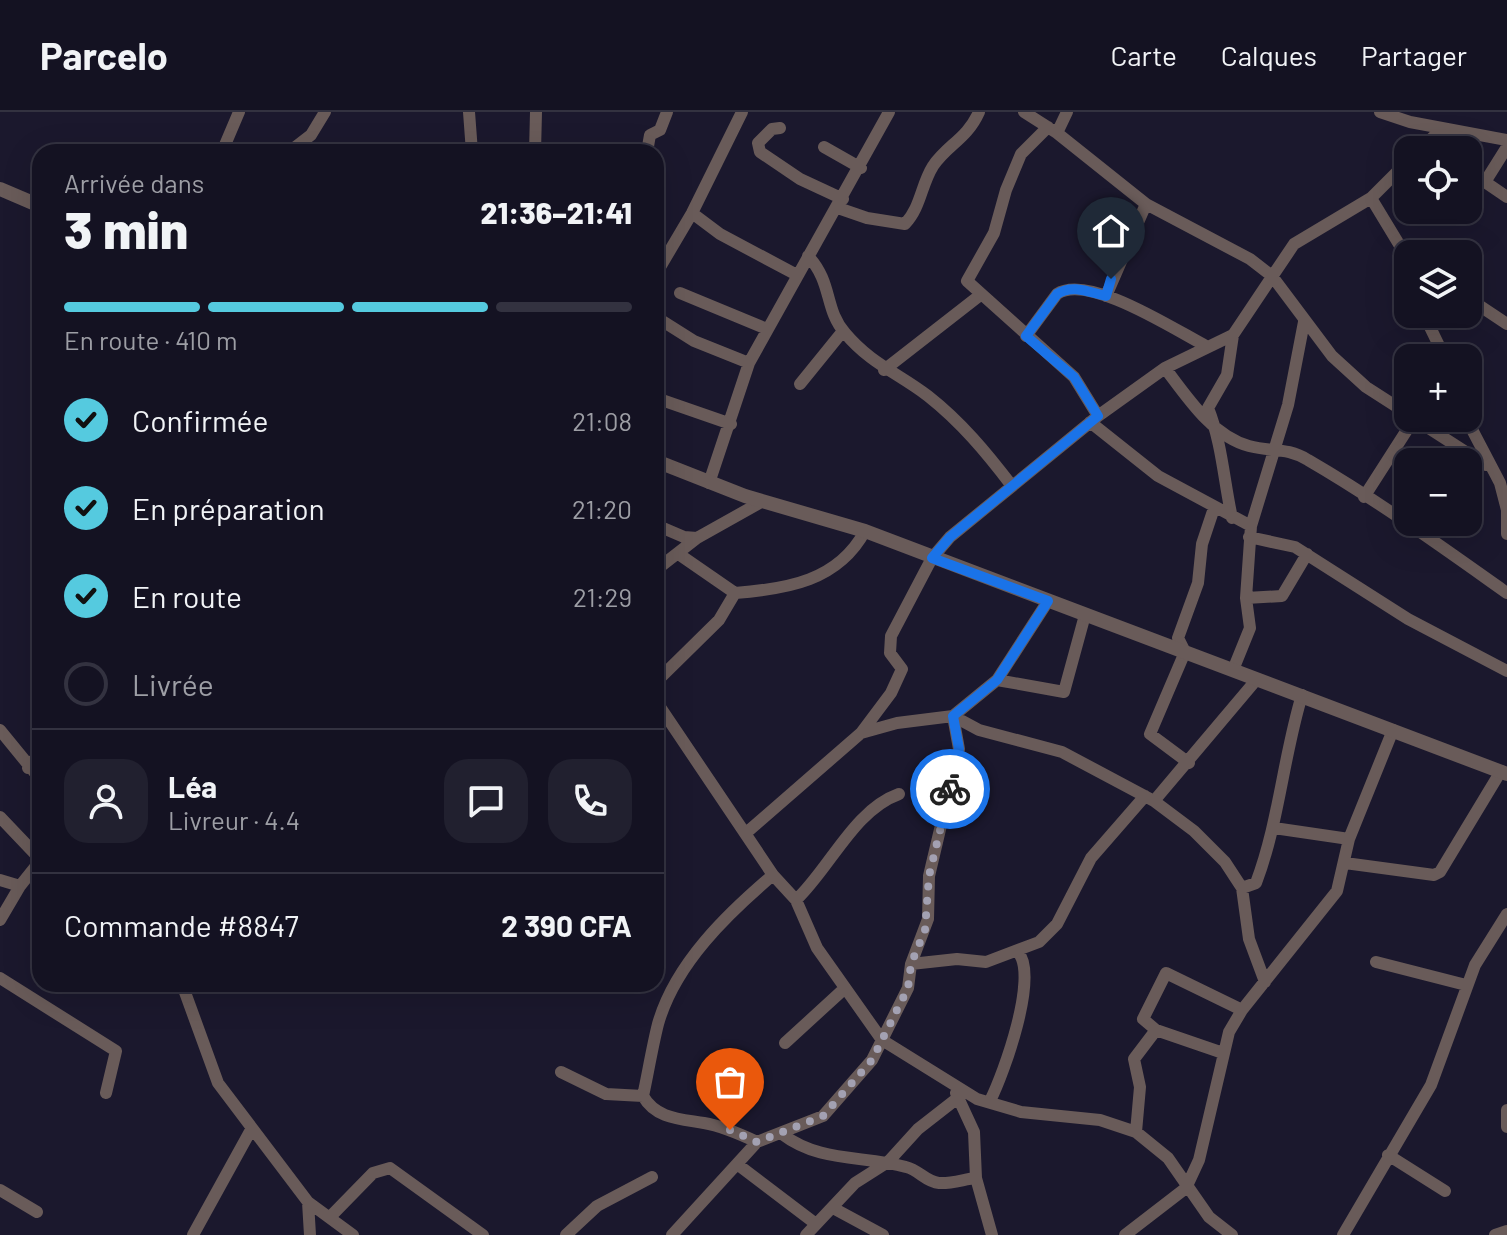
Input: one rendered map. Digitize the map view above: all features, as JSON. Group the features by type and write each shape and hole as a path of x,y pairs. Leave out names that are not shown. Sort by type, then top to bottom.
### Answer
{"street":[{"path":"225,144 239,112"},
{"path":"299,144 311,135 325,112"},
{"path":"469,112 471,144"},
{"path":"535,144 536,112"},
{"path":"648,144 650,135 660,130 667,112"},
{"path":"664,257 692,213 742,112"},
{"path":"709,483 749,363 797,275 841,204 889,112"},
{"path":"780,128 762,138 758,143 760,152 867,218 905,224 915,213 935,164 965,137 979,112"},
{"path":"1024,112 1052,130 1146,204 1250,259 1272,276 1304,322 1346,370 1394,404"},
{"path":"1067,112 1052,130 1021,154 994,233 967,277 968,285 1074,377 1094,419 1158,476 1232,518 1250,532 1295,547 1408,619 1507,671"},
{"path":"1380,112 1442,129 1507,140"},
{"path":"1434,136 1442,129"},
{"path":"824,147 861,168"},
{"path":"1507,147 1485,182 1507,197"},
{"path":"1232,518 1220,469 1216,427 1208,405 1227,375 1233,335 1294,244 1371,198 1394,175"},
{"path":"0,189 32,203"},
{"path":"1371,198 1396,240"},
{"path":"1106,296 1146,204"},
{"path":"692,213 720,234 797,275"},
{"path":"808,256 825,278 831,308 843,331 884,370 916,387 976,438 1012,486"},
{"path":"1026,336 1064,289 1106,296 1206,346"},
{"path":"680,293 767,329"},
{"path":"884,370 979,296"},
{"path":"1482,307 1507,324"},
{"path":"664,322 694,341 749,363"},
{"path":"1233,670 1250,628 1246,598 1250,532 1288,405 1304,322"},
{"path":"800,384 843,331"},
{"path":"746,833 861,733 891,693 902,669 890,653 891,636 932,558 950,537 1094,419 1165,368 1233,335"},
{"path":"1165,368 1216,427 1244,445 1275,448 1302,456 1433,539 1507,593"},
{"path":"664,401 731,424"},
{"path":"1364,497 1405,432"},
{"path":"1436,432 1489,466"},
{"path":"1473,432 1504,496 1507,534"},
{"path":"664,464 763,501 865,531 1504,773 1440,872 1434,875 1345,863"},
{"path":"664,563 680,555 697,538 763,501"},
{"path":"1189,763 1150,734 1185,652 1178,638 1198,583 1202,544 1214,508"},
{"path":"664,528 684,537 697,538"},
{"path":"680,555 735,593 789,589 813,579 851,554 865,531"},
{"path":"1246,598 1282,596 1307,554"},
{"path":"664,675 719,620 735,593"},
{"path":"953,716 997,680 1048,601"},
{"path":"997,680 1064,692 1085,615"},
{"path":"911,964 957,959 986,962 1018,952 1052,931 1091,858 1189,763 1257,679"},
{"path":"1242,888 1256,883 1274,828 1288,741 1302,695"},
{"path":"664,713 773,875 796,900 817,948 882,1040 949,1084 990,1101 1021,1112 1100,1120 1136,1132 1168,1158 1209,1217 1232,1235"},
{"path":"861,733 932,716 953,716 979,730 1062,752 1149,799 1194,831 1225,862 1242,888 1249,939 1265,982"},
{"path":"672,1235 757,1142 823,1116 857,1081 882,1040 908,988 911,964 928,919 929,876 959,749 953,716"},
{"path":"0,730 32,772"},
{"path":"1125,1235 1186,1188 1199,1160 1229,1032 1242,1010 1337,891 1349,839 1393,730"},
{"path":"28,768 32,763"},
{"path":"796,900 873,809 899,794"},
{"path":"0,817 32,851"},
{"path":"1274,828 1349,839"},
{"path":"0,920 32,870"},
{"path":"757,1142 704,1122 674,1119 647,1103 643,1096 658,1025 689,963 741,902 773,875"},
{"path":"1,879 20,886"},
{"path":"1343,1235 1436,1073 1466,985 1483,949 1507,914"},
{"path":"990,1101 1017,1032 1027,970 1018,952"},
{"path":"1376,962 1466,985"},
{"path":"1223,1053 1156,1030 1143,1019 1166,973 1242,1010"},
{"path":"0,978 116,1051 106,1093"},
{"path":"785,1043 844,989"},
{"path":"185,992 218,1083 308,1202 353,1235"},
{"path":"1136,1132 1140,1078 1134,1059 1156,1030"},
{"path":"561,1072 606,1094 623,1098 643,1096"},
{"path":"949,1084 959,1097 974,1132 976,1178 992,1235"},
{"path":"806,1235 855,1183 888,1162 918,1129 959,1097"},
{"path":"1507,1110 1507,1127"},
{"path":"193,1235 252,1128"},
{"path":"782,1134 797,1145 824,1155 888,1162 916,1170 927,1179 939,1183 976,1178"},
{"path":"1388,1155 1445,1191"},
{"path":"737,1164 816,1224"},
{"path":"331,1216 373,1173 390,1168 483,1235"},
{"path":"566,1235 597,1206 652,1177"},
{"path":"0,1190 37,1212"},
{"path":"308,1202 310,1235"},
{"path":"833,1208 883,1235"},
{"path":"1495,1235 1507,1231"}],"way so far":[{"path":"730,1130 757,1142 809,1124 837,1103 872,1060 912,977 911,964 928,919 929,876 950,789"}],"route":[{"path":"950,789 959,749 953,716 997,680 1016,646 1048,601 932,558 950,537 1098,416 1074,377 1026,336 1064,289 1079,289 1106,296 1111,279"}]}
